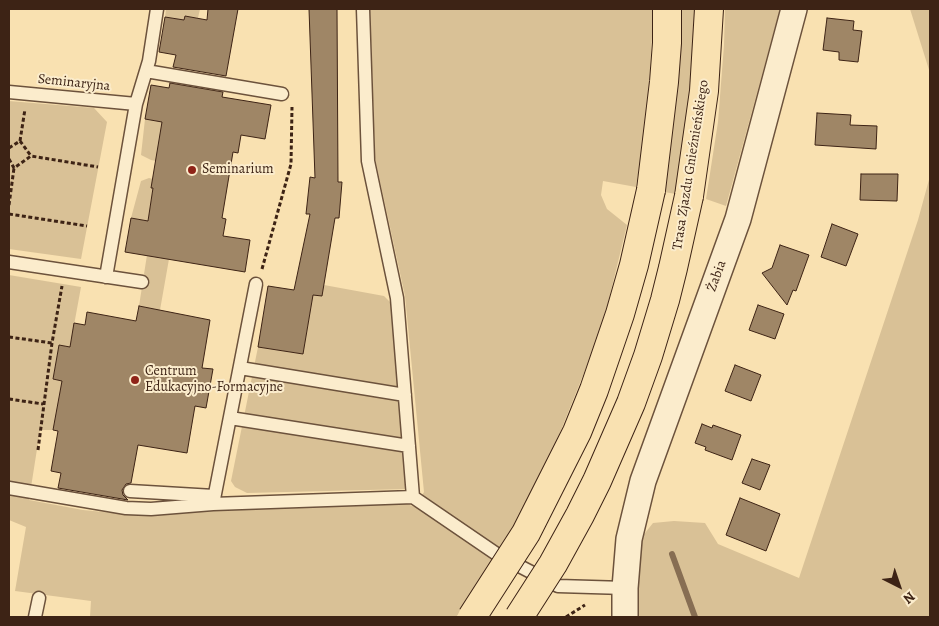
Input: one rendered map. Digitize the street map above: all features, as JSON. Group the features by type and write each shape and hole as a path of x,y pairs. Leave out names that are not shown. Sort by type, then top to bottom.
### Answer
{"main road":[{"path":"472,617 526,533 577,432 597,382 620,314 634,265 651,190 664,82 667,9"},
{"name":"Trasa Zjazdu Gnieźnieńskiego","path":"519,617 553,564 597,481 631,403 648,356 674,268 689,196 704,91 709,9"}],"street":[{"name":"Żabia","path":"625,617 629,539 643,481 738,219 794,9"}],"lane":[{"path":"106,277 136,104 146,71 157,9"},
{"path":"363,9 368,161 397,298 413,497"},
{"path":"146,71 282,94"},
{"name":"Seminaryjna","path":"9,92 136,104"},
{"path":"9,262 142,282"},
{"path":"213,500 256,284"},
{"path":"240,368 405,395"},
{"path":"230,418 409,446"},
{"path":"9,488 126,508 151,509 213,500 413,497 498,554 558,586 625,588"},
{"path":"130,490 184,494 213,500"},
{"path":"35,617 39,598"}],"path":[{"path":"28,94 20,141 31,156 98,167"},
{"path":"256,284 264,264 290,164 292,99 282,94"},
{"path":"9,148 20,141"},
{"path":"14,168 31,156"},
{"path":"9,159 14,168 9,205"},
{"path":"9,214 87,226"},
{"path":"38,450 43,404 64,271"},
{"path":"9,336 52,343"},
{"path":"9,399 43,404"}],"shaded area":[{"path":"166,9 200,9 198,18 185,16 184,20 165,17"},
{"path":"370,9 652,9 647,116 636,187 603,181 601,195 607,209 627,225 608,303 594,348 557,440 506,541 473,595 456,617 90,617 91,601 15,591 26,527 9,520 9,275 81,287 70,347 59,345 53,379 65,381 53,430 40,430 29,500 83,510 124,514 398,504 407,504 415,507 424,492 405,296 375,158"},
{"path":"681,9 695,9 689,107 676,194 664,192 676,105"},
{"path":"725,9 780,9 726,206 706,199 718,122"},
{"path":"910,9 930,9 930,73"},
{"path":"9,101 94,108 107,122 81,259 9,249"},
{"path":"145,119 165,122 156,161 141,155"},
{"path":"930,176 930,617 634,617 641,538 653,523 674,521 705,523 718,544 799,578 918,220"},
{"path":"149,178 153,179 151,187 153,188 148,221 131,218 141,181"},
{"path":"147,255 169,259 160,310 139,306"},
{"path":"324,285 384,296 392,304 408,489 247,493 235,487 231,481 258,347 303,354 313,295 322,296"}],"building":[{"path":"208,9 238,9 226,76 173,67 176,55 159,52 165,17 184,20 185,16 207,20"},
{"path":"309,9 337,9 338,182 342,182 339,218 335,218 322,296 313,295 303,354 258,347 268,286 294,290 310,214 306,214 310,177 315,178"},
{"path":"827,18 854,21 853,30 862,31 858,62 839,60 839,52 823,50"},
{"name":"Seminarium","path":"170,83 223,92 222,97 271,105 265,139 241,135 238,153 233,152 222,218 226,219 223,236 250,240 245,272 125,252 131,218 148,221 153,188 151,188 162,122 145,119 151,85 169,88"},
{"path":"817,113 851,115 850,125 877,126 876,149 815,145"},
{"path":"861,174 898,174 897,201 860,200"},
{"path":"832,224 858,234 846,266 821,257"},
{"path":"780,245 809,255 796,291 793,290 787,305 762,273 772,268"},
{"path":"758,305 784,314 775,339 749,330"},
{"name":"Centrum Edukacyjno-Formacyjne","path":"139,306 210,320 202,368 213,369 206,408 195,406 187,453 138,445 131,483 126,484 122,490 123,495 128,500 58,488 61,473 51,471 58,431 53,430 62,381 53,379 59,345 70,347 74,323 85,325 87,312 136,321"},
{"path":"735,365 761,375 751,401 725,391"},
{"path":"702,424 712,428 713,425 741,435 732,460 705,450 706,447 695,443"},
{"path":"752,459 770,465 760,490 742,483"},
{"path":"740,498 780,514 766,551 726,535"}],"waterway":[{"path":"672,554 695,617"}],"place":[{"name":"Seminarium","path":"192,170"},
{"name":"Centrum Edukacyjno-Formacyjne","path":"135,380"}]}
